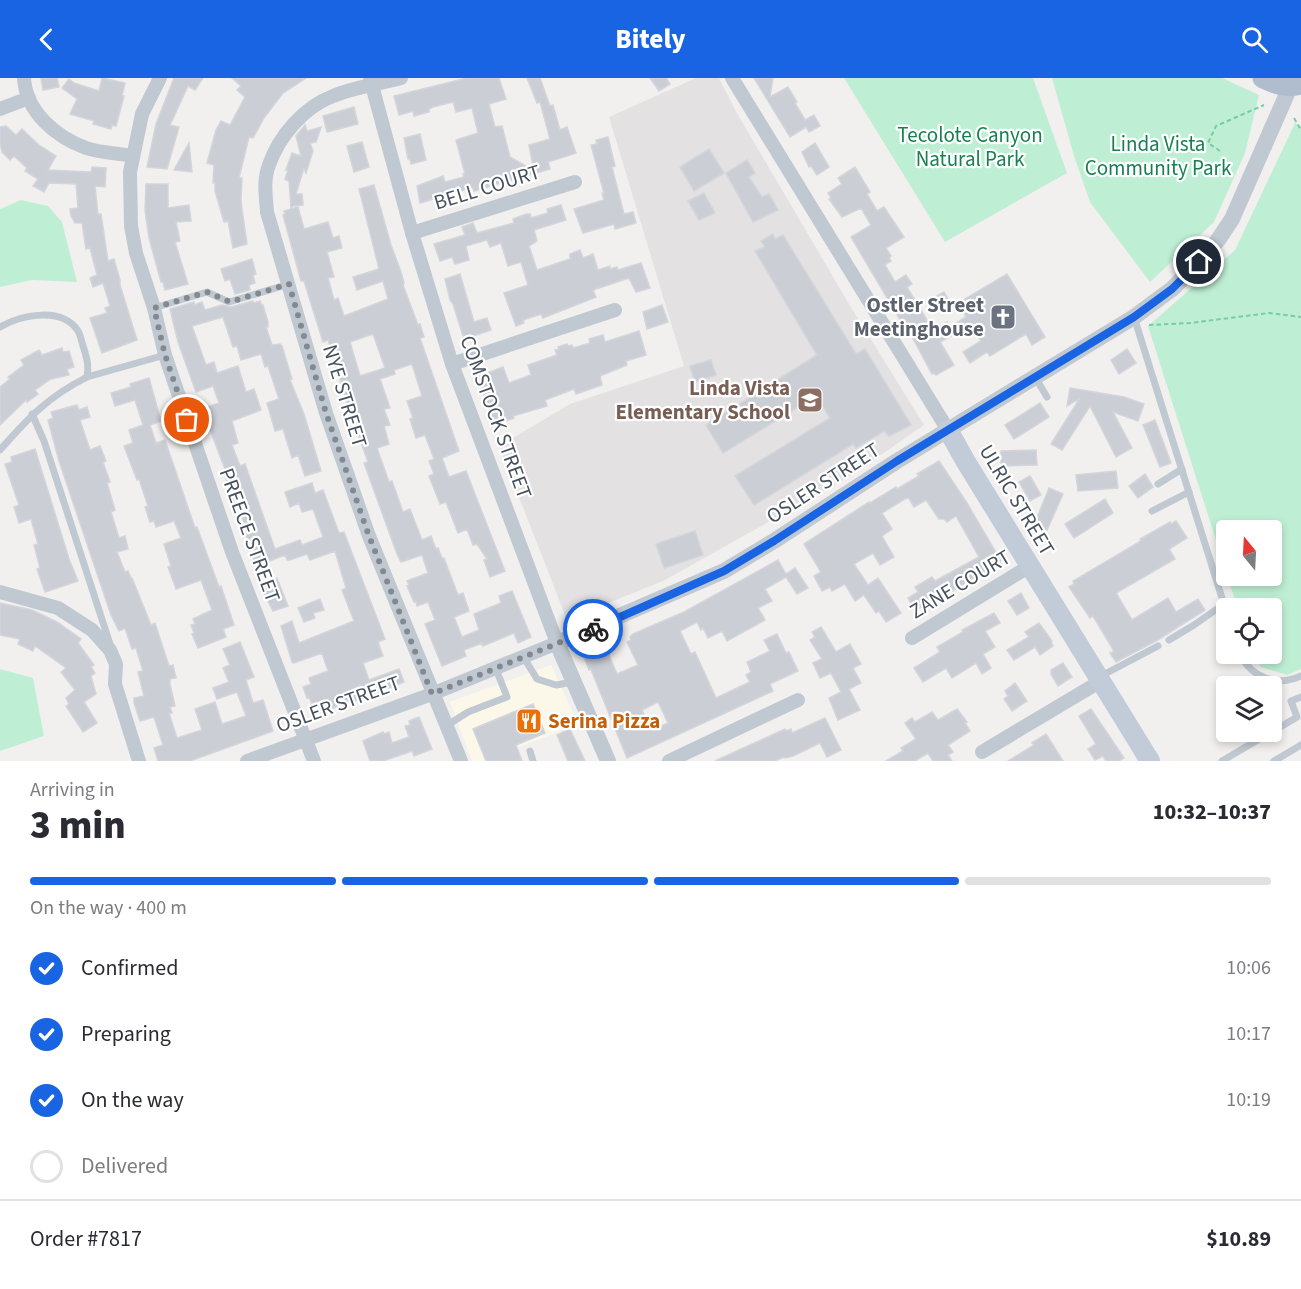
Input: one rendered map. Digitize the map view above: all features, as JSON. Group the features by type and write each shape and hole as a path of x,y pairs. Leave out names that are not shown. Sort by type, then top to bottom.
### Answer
{"main road":[{"path":"1263,78 1296,94"},
{"name":"ULRIC STREET","path":"948,430 1150,761"}],"street":[{"path":"24,78 29,98 37,113 57,134 87,148 132,156"},
{"name":"PREECE STREET","path":"160,78 142,114 132,156 131,226 136,253 154,308 165,355 232,552 314,761"},
{"name":"NYE STREET","path":"401,78 371,82 333,96 311,108 286,131 268,166 267,212 326,413 369,536 460,761"},
{"name":"ULRIC STREET","path":"732,78 948,430"},
{"name":"COMSTOCK STREET","path":"371,82 412,233 452,364 557,643 608,761"},
{"name":"OSLER STREET","path":"247,761 524,658 724,571 1035,377 1141,321 1218,240 1232,219 1296,94"},
{"path":"0,109 29,98"},
{"name":"BELL COURT","path":"412,233 575,182"},
{"path":"452,364 615,310"},
{"name":"ZANE COURT","path":"912,638 1030,566"},
{"path":"0,592 58,608 92,630 110,650 116,664 115,684 139,761"},
{"path":"982,752 1100,679"},
{"path":"669,761 798,700"}],"lane":[{"path":"154,308 207,292 230,302 289,284"},
{"path":"0,327 11,321 45,315 63,318 78,331 89,365 87,376"},
{"path":"1141,321 1182,469 1222,598"},
{"path":"0,450 32,414 56,394 87,376 165,355"},
{"path":"1035,377 1047,397"},
{"path":"32,414 44,441 116,664"},
{"path":"1158,484 1182,469"},
{"path":"1152,511 1189,492"},
{"path":"1169,640 1216,610"},
{"path":"1100,679 1158,645"},
{"path":"524,658 537,679 556,685 573,682"},
{"path":"1246,664 1264,678 1277,682 1301,676"},
{"path":"446,726 468,712 507,698 496,669"},
{"path":"1282,726 1297,717 1292,701 1301,697"},
{"path":"1222,761 1255,742"},
{"path":"1274,761 1301,745"},
{"path":"530,751 533,761"}],"path":[{"path":"1296,94 1301,130"},
{"path":"1220,150 1208,143 1216,126 1264,105"},
{"path":"1141,321 1190,323 1269,313 1301,317"}],"shaded area":[{"path":"696,78 719,78 734,108 849,304 924,425 852,475 665,580 567,620 499,446 570,404 684,366 609,117"},
{"path":"551,665 578,724 483,761 472,761 450,702"}],"green space":[{"name":"Tecolote Canyon Natural Park","path":"844,78 1033,78 1067,173 945,242"},
{"name":"Linda Vista Community Park","path":"1052,78 1222,78 1259,95 1245,153 1214,222 1150,282 1090,202 1074,156"},
{"name":"Linda Vista Community Park","path":"1295,123 1301,126 1301,669 1287,675 1261,667 1259,664 1282,664 1282,598 1234,598 1230,586 1282,586 1282,520 1216,520 1216,540 1148,326 1235,250"},
{"path":"21,200 48,206 62,222 77,282 32,280 0,287 0,209"},
{"path":"0,669 33,678 44,736 0,751"}],"building":[{"path":"41,78 57,78 59,87 43,90"},
{"path":"102,78 125,83 116,126 112,125 111,129 70,114 77,99 62,88 69,79 74,83 99,91"},
{"path":"174,78 203,78 195,90 188,86 170,125 179,127 167,169 147,167 156,124"},
{"path":"232,78 306,78 283,93 264,118 253,138 249,137 239,178 242,178 241,202 247,244 233,248 228,221 224,222 215,183 213,183 214,165 207,163 216,130 221,121 230,125 245,97 237,90 241,86"},
{"path":"467,78 499,78 506,99 489,104 495,127 502,126 510,157 534,171 529,145 550,139 540,102 537,103 527,78 540,78 550,106 553,105 560,130 567,127 576,153 548,162 550,169 474,191 471,188 420,203 417,186 443,176 445,182 464,177 456,140 478,133 472,108 456,112 453,102 433,107 429,109 429,112 414,116 413,111 399,115 394,96"},
{"path":"650,78 666,78 670,84 659,91"},
{"path":"754,78 773,78 770,97 788,87 805,120 814,115 820,126 809,132 806,127 790,137"},
{"path":"354,107 358,124 327,132 323,116"},
{"path":"305,125 307,131 321,127 316,142 310,143 313,151 306,173 304,168 296,194 302,194 303,205 291,208 289,181 285,179 288,170 286,170 292,153 301,156 296,136"},
{"path":"6,126 16,135 22,129 40,146 56,156 48,170 91,172 92,167 106,168 105,187 95,186 98,214 101,214 108,261 114,259 137,340 102,353 90,318 107,313 105,308 110,306 103,283 93,287 90,278 97,275 90,248 86,249 82,223 75,223 71,216 70,209 78,208 76,184 49,183 44,192 33,186 38,179 25,171 27,168 14,156 10,160 2,152 0,127"},
{"path":"420,134 426,160 411,164 404,138"},
{"path":"608,137 615,166 612,167 624,214 633,212 636,223 615,229 614,224 583,233 574,209 604,200 591,145 597,144 596,140"},
{"path":"362,142 369,167 354,172 347,146"},
{"path":"189,143 192,172 174,170"},
{"path":"815,143 829,167 817,175 811,166 809,167 802,152"},
{"path":"709,149 724,173 694,191 680,167"},
{"path":"747,160 755,173 749,177 762,197 769,194 778,210 753,222 726,173"},
{"path":"855,167 870,192 867,194 877,211 884,207 904,237 886,248 891,261 885,265 895,282 906,275 912,284 907,287 933,330 947,322 950,327 966,317 958,303 1007,274 1045,337 1032,345 1026,334 990,356 987,352 970,363 963,352 981,341 971,325 940,342 954,365 936,375 932,374 904,322 900,320 851,237 871,225 861,208 842,217 829,199 831,198 828,193 842,184 838,178"},
{"path":"146,184 168,184 168,208 189,205 191,221 176,222 180,241 175,242 188,284 165,290 161,282 149,238 145,210"},
{"path":"374,185 403,285 418,325 420,324 424,337 420,338 459,451 442,458 449,477 466,471 505,571 490,577 484,560 487,559 477,544 473,545 467,529 458,533 446,502 440,504 429,476 434,474 429,461 434,459 425,435 416,438 410,419 413,418 407,401 422,396 412,364 394,370 395,374 380,379 390,408 384,409 390,425 384,426 389,444 377,448 389,482 392,481 403,512 410,509 422,540 431,536 436,549 438,548 444,558 458,595 463,593 469,611 454,617 462,637 479,630 474,614 501,603 499,596 512,591 531,637 518,643 514,633 483,646 482,643 464,650 466,656 442,666 425,624 435,620 428,602 417,606 407,586 409,585 407,581 428,573 422,555 401,562 397,554 364,463 368,462 328,340 323,342 304,281 301,281 283,215 284,211 298,207 304,229 328,222 333,238 339,236 342,248 327,252 334,277 328,278 334,300 338,298 344,316 388,299 383,281 357,290 353,277 379,269 359,189","holes":["373,334 385,368 360,376 350,342"]},
{"path":"704,193 715,213 699,220 688,201"},
{"path":"561,205 566,220 534,230 537,241 529,246 537,270 570,259 570,254 580,250 583,258 593,254 598,270 610,266 610,269 617,267 618,270 641,263 650,288 636,292 629,278 593,290 596,297 543,318 541,314 523,320 524,323 516,326 504,293 528,285 521,262 508,266 501,243 490,247 487,240 466,246 469,260 455,264 452,257 440,261 434,244 465,235 462,227 473,223 477,233 514,223 513,219 526,214 530,214 531,218 548,213 547,209"},
{"path":"773,234 775,239 783,235 856,354 865,349 911,425 889,436 884,431 856,448 853,444 754,505 735,476 830,418 816,396 723,453 706,425 817,355 755,251 765,247 761,241"},
{"path":"252,259 256,274 253,275 255,283 249,285 250,290 235,294 230,279 225,281 221,269"},
{"path":"460,274 474,322 487,318 491,330 464,339 445,279"},
{"path":"944,292 949,301 940,306 935,297"},
{"path":"253,301 254,303 260,301 263,305 268,322 268,327 266,327 272,345 282,346 292,379 290,380 304,414 321,471 305,476 298,455 292,458 283,429 275,431 267,403 279,399 268,366 265,367 261,354 241,360 237,346 233,347 223,317 192,326 206,365 214,362 217,373 238,366 246,392 254,389 261,410 232,421 238,443 232,445 240,466 245,464 275,549 300,540 302,545 323,537 313,509 302,512 299,503 290,507 285,492 312,483 315,493 323,490 339,533 344,532 385,639 378,642 383,656 363,663 369,680 399,669 404,682 369,697 316,714 303,687 311,684 309,678 328,671 322,653 292,662 281,626 292,621 299,643 354,621 342,590 346,588 335,551 310,560 307,554 290,560 287,560 285,555 256,566 243,526 245,526 244,522 236,502 234,503 224,473 226,472 203,411 204,408 219,403 213,386 196,392 178,342 170,309 194,302 194,305 202,302 205,310 222,305 231,307"},
{"path":"662,305 668,322 647,329 643,312"},
{"path":"639,331 646,355 626,361 627,365 600,376 602,385 576,394 574,389 545,400 547,406 513,416 514,418 494,425 477,377 503,367 509,383 531,375 528,365 557,355 555,350 559,349 558,347 567,344 572,345 573,348 590,343 589,339 603,335 605,342"},
{"path":"62,348 63,352 69,351 74,367 67,369 69,375 51,379 35,390 38,394 27,402 26,400 0,425 0,387 10,379 8,377 24,365 21,360 39,350 42,355"},
{"path":"1127,349 1136,363 1119,374 1111,360"},
{"path":"711,360 716,375 695,382 690,366"},
{"path":"149,378 161,421 150,425 156,443 165,440 195,528 197,527 219,587 221,586 234,625 223,629 226,637 198,648 192,634 194,633 191,625 195,624 193,619 212,610 201,580 176,589 168,567 171,566 164,544 181,538 174,521 156,527 154,521 150,522 145,507 148,506 139,479 137,480 124,446 133,443 129,430 143,425 135,400 115,406 111,393"},
{"path":"1070,388 1124,397 1144,404 1138,421 1113,412 1132,448 1116,457 1090,406 1062,450 1051,444 1080,398 1067,406"},
{"path":"1040,403 1049,417 1014,439 1005,425"},
{"path":"77,405 79,410 87,407 90,417 80,420 90,450 100,446 106,461 103,462 110,482 107,483 115,510 111,512 119,538 125,536 128,549 117,552 125,572 128,571 132,578 151,625 155,623 169,666 173,665 176,678 170,679 170,684 175,706 170,707 172,713 169,713 177,738 202,730 195,709 215,702 222,724 246,716 237,692 217,699 213,688 229,682 223,668 230,665 223,649 240,642 254,677 246,680 253,703 263,700 273,731 190,761 158,761 154,748 163,745 154,717 140,721 134,703 134,698 144,696 138,672 143,671 136,648 132,649 125,628 119,631 111,615 59,461 48,420 53,418 51,412"},
{"path":"1155,420 1171,463 1160,467 1143,425"},
{"path":"35,449 78,581 45,592 37,569 40,568 34,545 38,544 31,519 19,523 14,507 19,505 5,464 12,462 11,457"},
{"path":"1036,450 1037,465 1001,466 1001,451"},
{"path":"939,461 1001,561 941,598 940,595 915,611 908,598 918,592 915,587 932,577 935,581 979,557 956,516 947,522 939,519 926,500 914,507 908,497 882,513 892,529 882,536 894,557 880,565 873,553 854,564 868,585 878,578 901,613 886,622 879,611 876,613 864,595 855,601 845,584 832,591 830,587 822,591 814,576 821,572 804,544 869,502 919,476 917,474"},
{"path":"1116,471 1118,488 1078,491 1076,475"},
{"path":"1145,474 1153,487 1138,498 1129,486"},
{"path":"1030,476 1041,495 1030,501 1019,482"},
{"path":"1049,488 1063,494 1047,530 1034,525"},
{"path":"1105,499 1113,513 1074,538 1065,524"},
{"path":"1176,521 1187,538 1169,549 1175,559 1116,593 1132,620 1168,598 1176,612 1198,599 1205,610 1156,641 1116,662 1110,653 1114,651 1093,616 1090,618 1069,587 1074,584 1073,581 1141,541 1140,539"},
{"path":"695,531 703,555 664,568 656,544"},
{"path":"778,560 786,574 795,568 808,588 797,594 786,577 765,589 772,601 758,608 765,620 727,641 722,631 708,638 697,622 680,631 691,654 695,652 716,698 750,682 746,675 751,672 747,662 770,651 764,640 777,634 798,671 770,684 773,691 627,758 584,657 606,648 617,674 638,665 627,642 631,640 630,637 684,612","holes":["658,702 668,723 651,731 642,710"]},
{"path":"277,578 288,606 273,611 262,584"},
{"path":"1021,593 1029,608 1017,615 1008,601"},
{"path":"320,599 324,610 313,613 315,618 304,622 298,608"},
{"path":"0,603 32,610 57,622 81,639 78,643 94,665 91,667 95,673 91,676 96,694 84,702 97,723 83,732 66,706 69,704 66,698 75,690 61,672 66,668 35,646 33,651 18,644 20,639 0,635"},
{"path":"994,613 1000,623 985,631 995,647 983,654 991,668 982,674 976,663 952,678 946,668 923,682 914,668 940,652 937,647"},
{"path":"1039,623 1053,646 1040,655 1035,647 1014,660 1007,650 1029,637 1025,632"},
{"path":"821,627 836,652 850,644 861,664 853,668 861,683 849,689 860,710 838,720 829,698 841,692 831,673 820,678 813,663 822,659 810,640 815,637 812,632"},
{"path":"1063,663 1072,677 1058,686 1051,670"},
{"path":"1015,683 1027,701 1012,711 1004,699 1008,696 1005,691"},
{"path":"533,704 545,733 516,745 522,761 486,761 473,729"},
{"path":"957,709 967,722 965,723 970,731 948,745 953,752 948,755 952,761 933,761 928,753 915,761 886,761 903,751 901,748 916,739 905,723 912,718 915,722 932,712 938,720"},
{"path":"1091,709 1124,758 1119,761 1106,761 1103,756 1095,760 1088,749 1096,744 1079,716"},
{"path":"419,717 432,749 414,756 412,751 383,761 370,761 363,741 383,732 384,734 389,732 392,743 409,737 405,726 410,725 409,721"},
{"path":"825,718 841,750 827,757 820,743 793,756 775,761 715,761 785,729 786,731 791,729 792,733"},
{"path":"570,729 585,761 568,761 557,735"},
{"path":"1046,734 1063,761 1008,761 1034,745 1032,743"}],"way so far":[{"path":"187,420 165,355 154,308 207,292 230,302 289,284 326,413 369,536 432,694 593,629"}],"place":[{"name":"Ostler Street Meetinghouse","path":"1003,317"},
{"name":"Linda Vista Elementary School","path":"810,400"},
{"name":"Serina Pizza","path":"529,721"}],"route":[{"path":"593,629 724,571 774,541 897,461 1134,317 1172,289 1199,262"}]}
